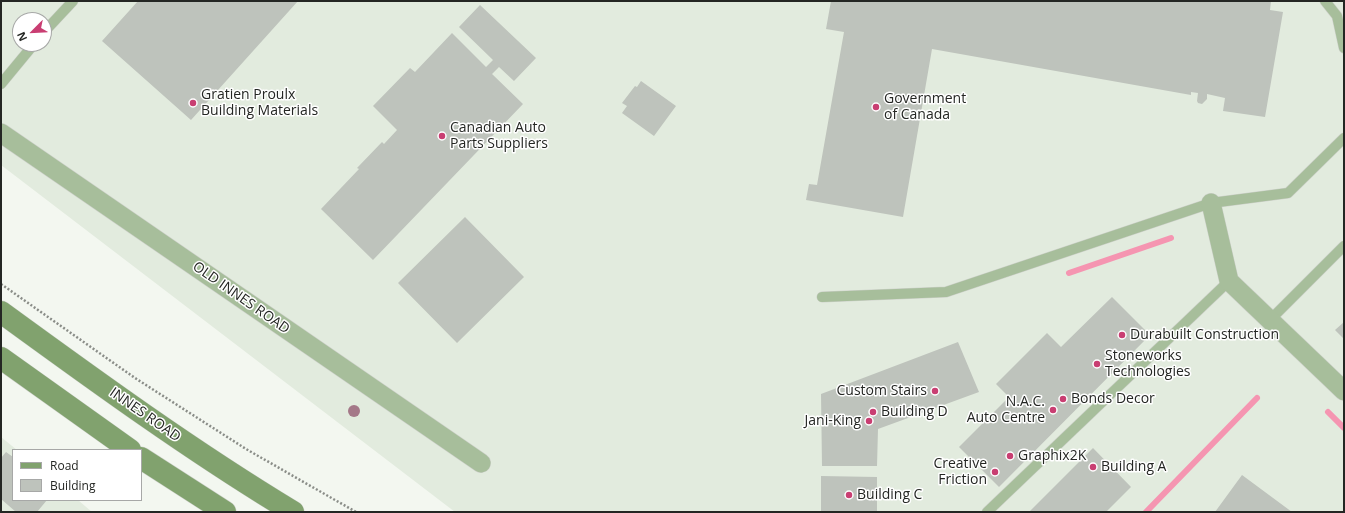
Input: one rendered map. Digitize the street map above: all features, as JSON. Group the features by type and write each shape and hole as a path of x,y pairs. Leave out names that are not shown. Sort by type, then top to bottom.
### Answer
{"main road":[{"name":"INNES ROAD","path":"1,312 172,435 293,512"},
{"path":"1,358 129,449"},
{"path":"142,459 225,512"}],"street":[{"name":"OLD INNES ROAD","path":"1,133 481,463"},
{"path":"1211,203 1230,281 1344,391"}],"lane":[{"path":"52,23 72,1"},
{"path":"1325,1 1337,16 1344,48"},
{"path":"1,84 27,52"},
{"path":"822,297 946,292 1211,203 1288,193 1344,138"},
{"path":"1270,320 1344,246"},
{"path":"987,512 1230,281"}],"path":[{"path":"1,284 141,382 246,449 356,512"}],"shaded area":[{"path":"1,1 1344,1 1344,512 455,512 1,165"},
{"path":"1,437 16,449 12,449 12,501 79,501 92,512 1,512"}],"building":[{"path":"138,1 298,1 191,120 102,41"},
{"name":"Government of Canada","path":"831,1 1271,1 1270,10 1283,12 1265,117 1223,111 1225,98 1207,94 1207,99 1202,104 1198,103 1197,101 1198,93 1191,92 1191,95 932,49 903,217 806,200 809,184 817,185 844,32 826,29"},
{"name":"Canadian Auto Parts Suppliers","path":"480,5 536,58 514,81 499,67 492,74 523,104 373,260 321,209 382,142 384,144 397,130 373,106 410,68 415,72 452,33 486,67 493,60 459,27"},
{"path":"641,81 676,106 654,136 622,113 627,106 622,103 635,86 637,87"},
{"path":"465,217 524,277 457,343 398,283"},
{"path":"1112,297 1150,335 999,487 959,447 1009,397 996,384 1047,333 1061,347"},
{"path":"1344,322 1344,339 1335,330"},
{"name":"Building D","path":"958,342 979,392 878,429 877,466 822,466 821,394"},
{"name":"Building A","path":"1093,448 1131,487 1106,512 1029,512"},
{"path":"6,452 12,456 12,501 46,501 37,512 16,512 1,499 1,458"},
{"path":"1242,475 1292,512 1215,512"},
{"name":"Building C","path":"821,476 877,477 877,512 821,512"}],"waterway":[{"path":"1069,273 1171,238"},
{"path":"1146,512 1257,398"},
{"path":"1328,412 1344,428"}],"place":[{"name":"Gratien Proulx Building Materials","path":"193,103"},
{"name":"Government of Canada","path":"876,107"},
{"name":"Canadian Auto Parts Suppliers","path":"442,136"},
{"name":"Durabuilt Construction","path":"1122,335"},
{"name":"Stoneworks Technologies","path":"1097,364"},
{"name":"Custom Stairs","path":"935,391"},
{"name":"Bonds Decor","path":"1063,399"},
{"name":"N.A.C. Auto Centre","path":"1053,410"},
{"name":"Building D","path":"873,412"},
{"name":"Jani-King","path":"869,421"},
{"name":"Graphix2K","path":"1010,456"},
{"name":"Building A","path":"1093,467"},
{"name":"Creative Friction","path":"995,472"},
{"name":"Building C","path":"849,495"}]}
